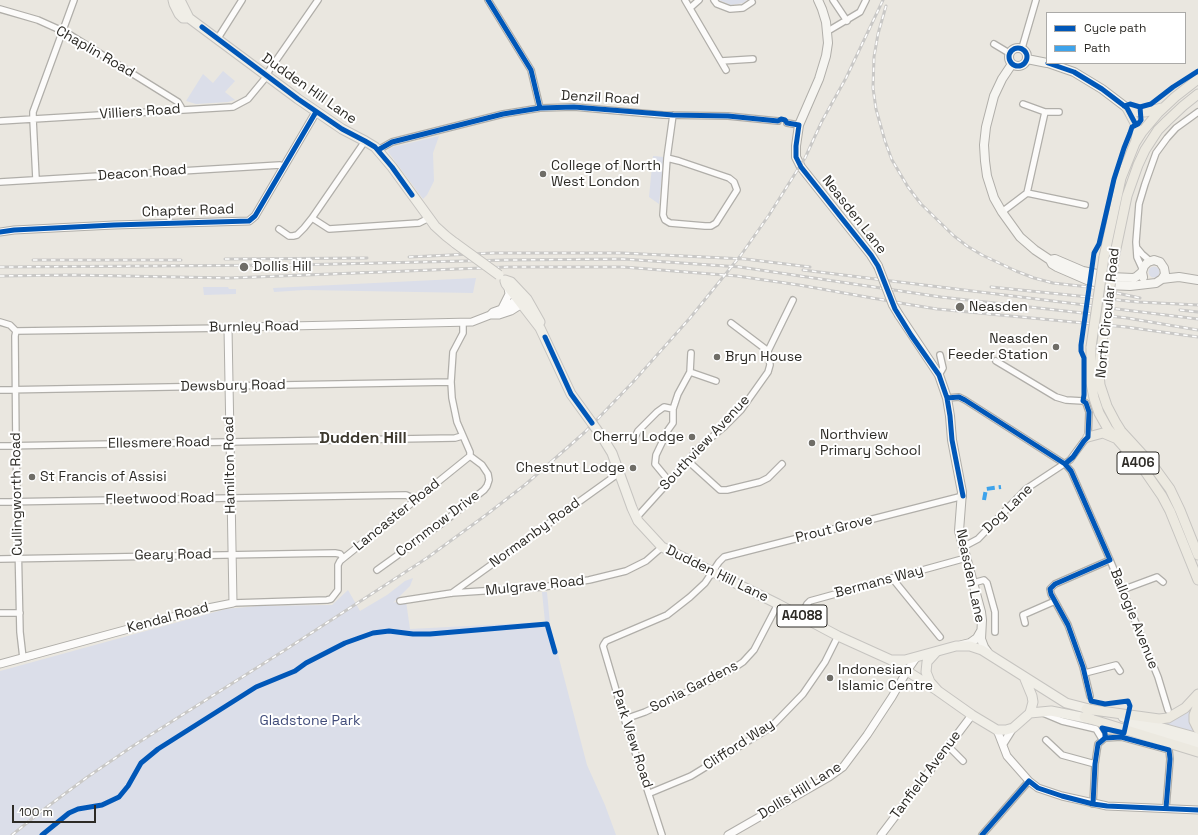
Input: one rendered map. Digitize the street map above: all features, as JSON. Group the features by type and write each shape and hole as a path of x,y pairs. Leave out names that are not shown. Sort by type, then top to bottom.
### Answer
{"highway":[{"name":"North Circular Road","path":"1198,79 1163,107 1150,122 1135,143 1121,178 1104,257 1091,347 1090,374 1094,398 1103,420 1116,439 1142,467 1162,496 1170,511 1198,580"},
{"name":"North Circular Road","path":"1198,94 1166,121 1158,130 1145,150 1127,196 1114,258 1099,373 1103,398 1111,416 1121,431 1145,456 1163,479 1175,499 1192,537 1198,555"},
{"path":"1127,108 1133,111 1145,112 1163,107"},
{"path":"1127,108 1136,125 1137,134 1135,143"},
{"path":"1088,437 1103,433 1116,439"},
{"path":"1192,537 1198,547"},
{"path":"1085,713 1159,719 1168,718 1185,708 1198,694"},
{"path":"1198,705 1194,715 1194,721 1198,728"},
{"path":"1085,713 1198,752"}],"main road":[{"name":"Dudden Hill Lane","path":"173,0 183,18 189,18"},
{"name":"Dudden Hill Lane","path":"180,0 189,18 316,112 378,150 440,232 504,281 511,282 529,314 540,328 571,394 612,453 638,521 662,547 712,573 778,604 838,636 891,660 906,671 938,690"},
{"name":"Neasden Lane","path":"818,0 828,31 828,44 819,79 799,125 796,157 801,167 871,255 878,266 893,305 939,375 948,398 952,440 963,496 959,526 963,547 981,612 981,639 989,654"},
{"path":"1015,48 1022,48 1026,51 1027,59 1022,65 1016,66 1009,60 1009,53 1015,48"},
{"path":"1027,59 1046,63"},
{"path":"1012,64 1002,79 994,96 986,127 984,145 987,176 990,188 1002,212 1025,242 1063,271 1087,280 1130,286 1156,283 1162,279 1165,274 1162,264 1158,261 1150,260 1145,263 1142,270 1136,277 1133,278 1110,277 1083,271 1055,259 1050,260"},
{"path":"1050,64 1074,72 1102,89 1127,108"},
{"path":"1164,268 1179,277"},
{"path":"1142,270 1145,279 1152,283"},
{"path":"1162,279 1179,277 1198,280"},
{"name":"Dudden Hill Lane","path":"521,300 527,299 540,322 540,328"},
{"name":"Neasden Lane","path":"956,646 970,643 977,638 981,631"},
{"name":"A4088","path":"996,730 972,715 938,690 930,682 926,672 927,662 936,652 956,646 970,646 982,650 1066,703 1085,713 1121,725 1198,746"},
{"name":"Dudden Hill Lane","path":"891,660 906,660 936,652"},
{"path":"996,730 1013,728 1030,713 1033,702 1032,696 1024,677"},
{"name":"A4088","path":"1030,713 1056,711 1085,713 1138,721 1198,738"}],"street":[{"path":"36,180 33,119 36,106 74,0"},
{"path":"218,38 242,0"},
{"name":"Villiers Road","path":"0,121 181,110 237,105 248,99 318,0"},
{"path":"488,0 532,70 540,108"},
{"path":"685,0 726,70"},
{"path":"690,8 700,0"},
{"path":"714,0 717,4 730,9 743,8 752,2"},
{"path":"833,0 846,21"},
{"path":"828,31 860,12 866,0"},
{"path":"1022,48 1036,0"},
{"name":"Chaplin Road","path":"0,9 38,20 62,31 178,102 181,110"},
{"path":"994,44 1009,53"},
{"path":"722,61 753,59"},
{"path":"1023,104 1045,112 1059,112"},
{"name":"Denzil Road","path":"378,150 392,142 502,114 540,108 574,107 672,115 728,116 778,121"},
{"name":"Chapter Road","path":"0,232 98,226 249,221 255,216 316,112"},
{"path":"1002,212 1027,193 1045,112"},
{"path":"1142,270 1137,258 1136,246 1140,199 1157,152 1176,128 1198,112"},
{"path":"667,158 679,160 730,178 734,182 737,190 719,219 711,226 670,223 665,220 663,215 667,158 672,115"},
{"path":"787,123 799,125"},
{"path":"279,229 293,236 297,235 304,228 365,141"},
{"name":"Deacon Road","path":"0,182 281,165 284,167"},
{"path":"1027,193 1085,205"},
{"path":"312,218 330,229 419,223 429,218"},
{"path":"1136,246 1142,254 1150,260"},
{"path":"502,308 509,294 504,281"},
{"name":"Burnley Road","path":"16,331 472,322 521,300"},
{"name":"Burnley Road","path":"511,311 521,300"},
{"name":"Southview Avenue","path":"636,517 701,446 724,427 741,410 768,372 770,365 768,351 792,300"},
{"name":"Burnley Road","path":"490,315 499,315 511,311 529,314"},
{"path":"0,322 10,324 16,331"},
{"path":"463,322 463,332 453,352 451,382 455,411 462,436 470,452 470,456"},
{"path":"731,323 768,351"},
{"name":"Hamilton Road","path":"228,328 233,602"},
{"name":"Cullingworth Road","path":"16,331 15,390 18,558 21,648 23,658"},
{"path":"669,481 655,464 656,455 673,422 673,409 678,394 690,372 691,353"},
{"path":"939,375 942,368 940,355"},
{"path":"996,361 1056,397 1066,400 1083,401 1086,403 1089,412 1088,437"},
{"path":"690,372 716,381"},
{"name":"Dewsbury Road","path":"0,390 451,382"},
{"path":"948,398 959,397 965,400 1065,464"},
{"path":"634,437 657,412 664,407 673,409"},
{"name":"Ellesmere Road","path":"0,446 455,438 462,436"},
{"name":"Dog Lane","path":"963,547 978,539 1026,489 1065,464 1073,457 1088,437"},
{"name":"Lancaster Road","path":"337,592 338,565 343,558 470,456"},
{"name":"Cornmow Drive","path":"377,570 442,524 484,490 489,480 488,474 482,465 470,456"},
{"path":"688,461 720,490 760,482 768,478 782,464"},
{"name":"Ballogie Avenue","path":"1065,464 1071,471 1110,560 1158,677 1168,710"},
{"name":"Normanby Road","path":"452,593 619,473"},
{"name":"Fleetwood Road","path":"0,502 406,495 415,500"},
{"name":"Prout Grove","path":"604,644 606,641 667,615 705,583 724,557 963,496"},
{"name":"Mulgrave Road","path":"400,601 452,593 543,587 606,577 626,571 646,561 662,547"},
{"name":"Geary Road","path":"0,559 335,553 340,554 343,558"},
{"name":"Bermans Way","path":"801,616 810,601 966,558"},
{"path":"1090,696 1085,673 1068,625 1054,601 1050,589 1054,584 1110,560"},
{"path":"1122,590 1157,577 1163,582"},
{"path":"892,578 940,637"},
{"path":"973,583 984,580 987,583 995,612 995,632"},
{"name":"Kendal Road","path":"0,664 198,610 233,602 327,600 331,599 337,592"},
{"path":"1024,623 1024,615 1054,601"},
{"name":"Sonia Gardens","path":"625,719 645,712 679,696 731,670 743,662 754,650 778,604"},
{"path":"0,613 20,612"},
{"name":"Clifford Way","path":"650,794 691,776 771,727 803,694 825,662 838,636"},
{"name":"Park View Road","path":"604,644 603,646 625,719 662,835"},
{"name":"Dollis Hill Lane","path":"728,835 829,777 843,767 855,753 892,697 906,671 916,658"},
{"path":"1085,673 1116,665 1120,671"},
{"path":"1040,712 1062,721 1096,729 1102,739"},
{"name":"Tanfield Avenue","path":"881,835 972,715"},
{"path":"1003,744 1013,728"},
{"path":"996,730 1007,756 1029,781 1038,788 1092,804 1198,810"},
{"path":"1092,804 1098,744 1105,738 1121,737 1169,750 1170,759 1166,808"},
{"path":"1046,740 1062,755 1095,764"},
{"path":"948,746 963,761"},
{"path":"982,835 1029,781"}],"green space":[{"path":"719,0 747,0 743,3 731,5"},
{"path":"223,71 235,81 225,92 235,100 228,102 196,104 186,101 203,74 213,83"},
{"path":"439,136 433,153 434,181 427,195 423,199 388,150 393,147"},
{"path":"653,156 664,157 659,204 649,197"},
{"path":"1154,266 1158,268 1160,272 1158,276 1154,278 1150,276 1148,272 1150,268"},
{"path":"476,278 473,293 305,290 274,292 273,288"},
{"path":"203,287 228,287 229,289 236,289 236,294 204,295"},
{"name":"Gladstone Park","path":"413,578 410,586 393,603 400,600 406,601 410,629 545,622 542,592 547,592 550,624 587,765 605,805 616,835 0,835 0,671 226,609 259,606 332,605 348,590 360,611 387,595 405,581"},
{"path":"1194,704 1198,735 1162,724 1162,722"}],"railway":[{"path":"12,835 86,778 133,746 427,558 526,484 585,432 633,382 690,318 741,255 769,215 805,158 822,121 846,78 883,0"},
{"path":"886,6 878,34 874,57 873,88 876,109 892,160 908,187 921,204 954,236 967,246 1016,271 1053,283 1089,287 1140,298"},
{"path":"409,257 493,253 622,253 745,259 810,267"},
{"path":"225,259 367,258"},
{"path":"0,267 294,265 623,259 740,267 941,297 1127,318 1198,330"},
{"path":"33,260 181,260"},
{"path":"0,276 71,275 230,278 507,267 623,267 737,276 799,285 937,309 1126,327 1198,337"},
{"path":"803,270 1198,319"},
{"path":"991,287 1138,302 1198,305"},
{"path":"1180,310 1198,312"}],"marked path":[{"path":"984,500 986,489 1001,487"}],"cycle path":[{"path":"488,0 531,70 540,108"},
{"path":"202,27 298,99 342,129 375,147 392,167 412,195"},
{"path":"1014,48 1022,48 1027,53 1027,57 1025,64 1022,66 1014,66 1009,61 1009,53 1014,48"},
{"path":"1051,64 1074,72 1102,89 1127,108 1136,125"},
{"path":"1140,107 1151,104 1173,87 1198,71"},
{"path":"1065,464 1073,457 1088,437 1089,412 1086,403 1083,401 1084,358 1081,351 1081,345 1094,253 1099,244 1114,179 1124,148 1132,127 1138,124 1141,120 1140,107 1130,104 1124,106"},
{"path":"378,150 392,142 503,114 540,108 574,107 673,115 728,116 778,121 781,119 785,120 787,123 799,125 796,157 801,167 871,255 878,266 895,309 939,375 947,398 952,440 963,496"},
{"path":"0,232 114,225 249,221 255,216 316,112"},
{"path":"545,337 571,394 592,423"},
{"path":"947,398 959,397 965,400 1065,464 1071,471 1110,560 1055,584 1050,589 1051,594 1068,625 1083,667 1091,701 1105,704 1128,701 1130,706 1124,733 1102,728 1105,733 1105,738"},
{"path":"42,835 69,813 78,809 102,805 119,797 128,786 141,763 158,749 256,687 295,671 306,663 345,643 373,633 389,631 413,634 430,634 547,624 555,652"},
{"path":"1093,804 1095,764 1098,744 1105,738 1121,737 1169,750 1170,759 1166,808"},
{"path":"982,835 1029,781 1038,788 1093,804 1198,810"}],"place":[{"name":"College of North West London","path":"543,174"},
{"name":"Dollis Hill","path":"244,267"},
{"name":"Neasden","path":"960,307"},
{"name":"Neasden Feeder Station","path":"1056,347"},
{"name":"Bryn House","path":"717,357"},
{"name":"Cherry Lodge","path":"692,437"},
{"name":"Northview Primary School","path":"812,443"},
{"name":"Chestnut Lodge","path":"633,468"},
{"name":"St Francis of Assisi","path":"32,477"},
{"name":"Indonesian Islamic Centre","path":"830,678"}],"district":[{"name":"Dudden Hill","path":"363,439"}]}
